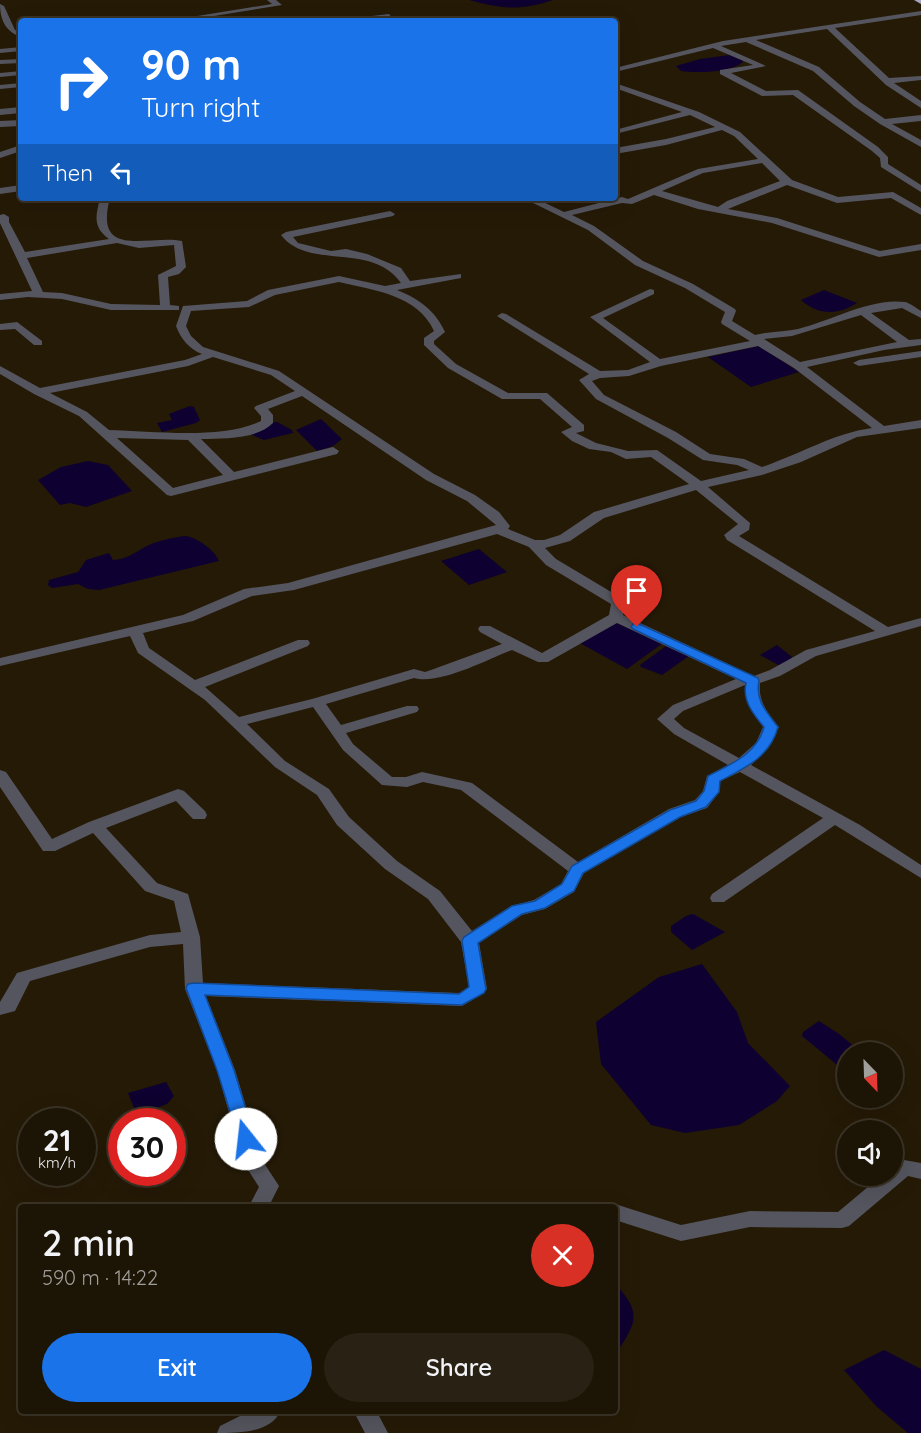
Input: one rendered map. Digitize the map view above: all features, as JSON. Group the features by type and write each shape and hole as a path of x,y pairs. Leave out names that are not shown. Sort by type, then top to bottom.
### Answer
{"street":[{"path":"189,18 257,12 278,5 271,0"},
{"path":"0,6 4,22 18,34"},
{"path":"618,69 713,45 921,13"},
{"path":"372,18 389,16"},
{"path":"828,26 887,81 921,105"},
{"path":"0,32 12,31"},
{"path":"746,39 816,69 857,105 921,144"},
{"path":"713,45 762,66 723,72 765,94 795,92 875,149 884,157 884,165 921,189"},
{"path":"0,51 18,49"},
{"path":"0,62 18,61"},
{"path":"0,75 18,73"},
{"path":"887,81 921,78"},
{"path":"0,87 18,85"},
{"path":"618,86 690,112 737,134 788,181 837,200 893,195 921,189"},
{"path":"0,92 18,90"},
{"path":"0,105 18,103"},
{"path":"0,112 18,110"},
{"path":"618,131 690,112"},
{"path":"884,122 921,118"},
{"path":"0,124 18,123"},
{"path":"618,151 723,127"},
{"path":"618,133 640,147"},
{"path":"0,154 18,149"},
{"path":"619,198 629,202 701,171 765,160"},
{"path":"720,210 730,203 788,181"},
{"path":"0,191 18,188"},
{"path":"655,192 692,205 774,220 862,250 884,254 921,247"},
{"path":"893,195 921,212"},
{"path":"104,201 100,221 103,231 118,240 132,246 179,243 181,267 176,272 163,275 165,308"},
{"path":"534,201 591,228 639,263 689,286 731,311 726,322 802,369 881,429"},
{"path":"562,215 609,201"},
{"path":"390,214 286,235 295,245 331,254 346,252 363,256 397,270 407,284"},
{"path":"0,218 4,217 4,222 11,230 20,256 40,295"},
{"path":"20,256 118,240"},
{"path":"901,249 921,259"},
{"path":"385,289 456,276"},
{"path":"0,297 62,296 111,307 187,308 249,304 273,292 339,279 385,289 417,302 438,326 440,332 428,340 429,345 452,366 506,397 543,395 580,428 567,432 580,441 594,446 616,448 626,455 653,453 677,468 744,524 744,527 730,535 732,537 887,632"},
{"path":"650,292 595,317 658,363"},
{"path":"761,344 756,338 777,333 792,333 862,312 902,305 921,315"},
{"path":"0,662 188,618 249,592 289,587 504,526 494,515 471,498 430,477 386,445 275,373 199,349 186,337 181,326 187,308"},
{"path":"862,312 908,344"},
{"path":"502,316 598,375"},
{"path":"0,327 17,325 38,343"},
{"path":"802,369 921,342"},
{"path":"761,344 658,363 629,373 598,375 585,380 600,397 672,435 707,457 740,462 761,471"},
{"path":"38,392 188,363 214,353"},
{"path":"802,369 921,354"},
{"path":"0,369 38,392 84,414 171,492 333,451"},
{"path":"106,434 222,436 259,428 267,423 267,415 260,408 302,392"},
{"path":"499,529 534,544 545,544 565,538 599,515 671,492 761,471 816,452 854,434 881,429 903,429 921,424"},
{"path":"191,436 231,476"},
{"path":"534,544 550,561 618,602 616,617"},
{"path":"543,659 616,617"},
{"path":"616,617 750,680"},
{"path":"921,622 811,653 769,676 750,680 678,708 665,719 679,730 834,818 921,873"},
{"path":"485,629 543,659"},
{"path":"135,630 143,650 210,698 280,764 323,792 343,821 391,865 434,895 470,941 478,989 462,1000 194,988"},
{"path":"193,686 303,643"},
{"path":"235,722 317,702 414,673 425,676 435,674 512,645 543,659"},
{"path":"470,941 517,910 539,905 568,888 577,870 675,813 701,804 711,792 713,779 741,765 767,742 771,727 759,712 750,693 750,680"},
{"path":"317,702 348,747 388,782 406,782 422,777 466,786 577,870"},
{"path":"337,731 412,710"},
{"path":"0,775 49,847 95,826 178,794 199,815"},
{"path":"718,898 834,818"},
{"path":"95,826 151,887 182,898 191,937 194,988 226,1070 253,1162 268,1186 260,1204"},
{"path":"0,1009 9,1006 23,977 150,941 191,937"},
{"path":"618,1213 681,1233 750,1219 842,1220 904,1168 921,1171"},
{"path":"228,1433 265,1414"},
{"path":"366,1414 377,1433"}],"shaded area":[{"path":"469,0 553,0 511,8"},
{"path":"730,55 743,62 730,68 704,72 681,71 676,66 700,59"},
{"path":"824,290 857,303 843,310 829,312 815,309 801,300"},
{"path":"759,346 799,372 751,387 708,357"},
{"path":"190,406 194,407 200,420 162,432 157,423 172,420 169,414"},
{"path":"321,419 342,439 333,446 317,451 296,430"},
{"path":"277,422 292,430 293,433 264,440 250,434 269,423"},
{"path":"88,461 108,465 132,491 86,507 70,503 60,505 38,480 61,467"},
{"path":"184,536 194,538 204,544 219,561 99,590 88,589 78,584 52,588 48,585 49,580 78,572 86,560 109,553 113,560 122,558 154,543"},
{"path":"479,549 507,572 469,585 441,561"},
{"path":"611,622 663,643 627,669 578,642"},
{"path":"777,645 792,657 790,661 780,666 760,655"},
{"path":"666,646 689,656 662,675 641,667 640,665"},
{"path":"693,914 725,932 692,950 671,932 671,926"},
{"path":"702,964 737,1012 748,1043 790,1086 777,1101 739,1125 685,1133 651,1125 601,1064 596,1022 659,977"},
{"path":"819,1021 849,1042 837,1042 837,1065 802,1036 803,1032"},
{"path":"166,1082 174,1096 167,1104 156,1108 134,1108 128,1093"},
{"path":"618,1287 633,1311 628,1335 618,1350"},
{"path":"884,1350 921,1369 921,1433 908,1433 877,1407 844,1370"}],"route":[{"path":"246,1139 226,1070 194,988 462,1000 478,989 470,941 517,910 539,905 568,888 577,870 675,813 701,804 711,792 713,779 741,765 767,742 771,727 759,712 750,693 753,681 637,627"}]}
